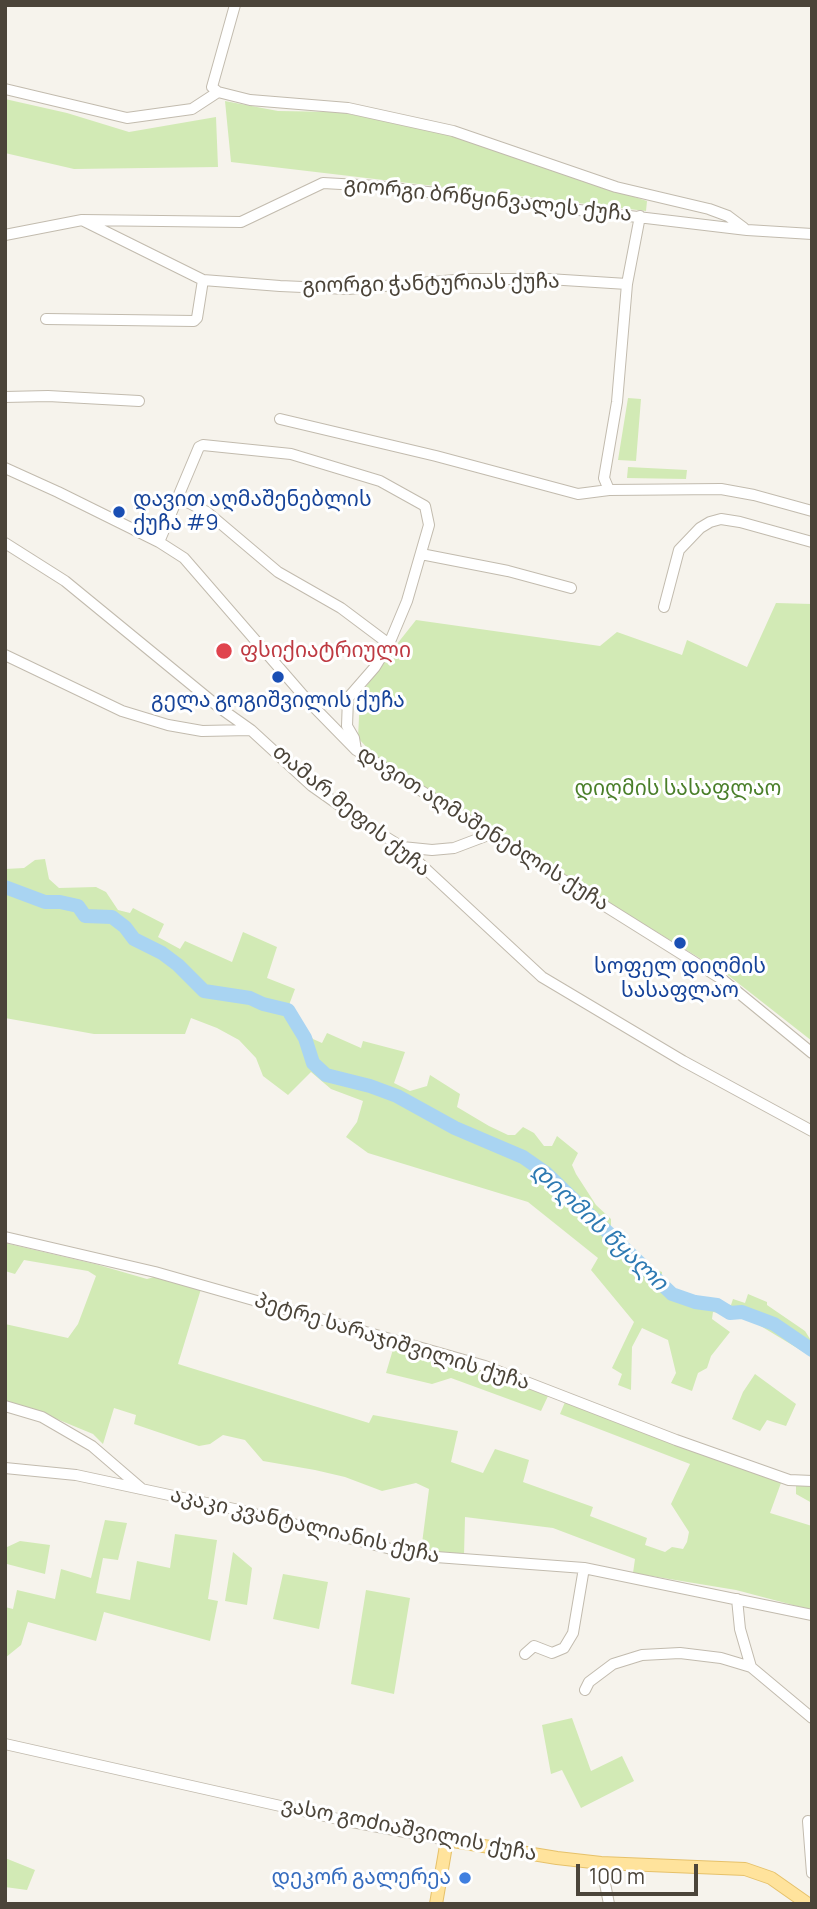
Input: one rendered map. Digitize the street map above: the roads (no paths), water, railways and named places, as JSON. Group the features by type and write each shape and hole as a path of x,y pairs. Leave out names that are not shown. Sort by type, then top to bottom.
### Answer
{"main road":[{"name":"ვასო გოძიაშვილის ქუჩა","path":"447,1840 601,1863 745,1869 771,1878 808,1904"},
{"path":"436,1904 447,1840"}],"street":[{"path":"235,5 212,87 218,92 250,100 348,108 453,131 615,187 709,209 728,216 747,230"},
{"path":"5,89 127,118 192,109 218,92"},
{"name":"გიორგი ბრწყინვალეს ქუჩა","path":"5,235 82,220 241,222 323,183 377,186 747,230 812,234"},
{"path":"609,490 604,478 617,402 627,284 640,216"},
{"name":"გიორგი ჭანტურიას ქუჩა","path":"82,220 203,280 348,289 467,279 548,279 627,284"},
{"path":"46,319 194,321 197,318 203,280"},
{"path":"5,397 48,396 139,401"},
{"path":"279,419 578,494 609,490 721,489 754,495 812,512"},
{"path":"159,542 200,446 290,454 380,481 425,506 429,525 407,601 389,644 375,667 348,698 347,726 354,738 356,750"},
{"name":"დავით აღმაშენებლის ქუჩა","path":"5,468 159,542 184,558 308,701 356,750 723,980 812,1053"},
{"path":"177,497 207,512 278,572 341,608 389,644"},
{"path":"663,607 679,550 700,528 710,522 721,519 740,522 812,542"},
{"name":"თამარ მეფის ქუჩა","path":"5,543 65,581 220,708 251,730 312,786 402,847 542,977 683,1061 812,1131"},
{"path":"421,554 571,588"},
{"path":"5,655 122,711 169,725 202,731 251,730"},
{"path":"402,847 432,850 454,848 491,834"},
{"name":"პეტრე სარაჯიშვილის ქუჩა","path":"5,1237 155,1272 485,1366 665,1437 789,1480 812,1481"},
{"path":"5,1406 42,1417 92,1446 142,1489"},
{"name":"აკაკი კვანტალიანის ქუჩა","path":"5,1468 76,1475 239,1510 391,1549 436,1557 584,1568 812,1615"},
{"path":"526,1654 534,1646 552,1653 565,1648 573,1633 584,1568"},
{"path":"737,1600 740,1629 751,1667"},
{"path":"585,1690 589,1682 613,1664 642,1655 680,1653 721,1658 751,1667 812,1718"},
{"name":"ვასო გოძიაშვილის ქუჩა","path":"5,1744 347,1821 447,1840"},
{"path":"808,1821 812,1873"},
{"path":"601,1863 609,1904"}],"waterway":[{"name":"დიღმის წყალი","path":"5,887 45,902 78,906 85,916 112,917 125,927 134,939 162,953 178,965 204,991 250,998 288,1010 305,1038 313,1063 326,1075 397,1096 455,1128 523,1157 546,1173 672,1294 695,1302 717,1305 730,1313 742,1312 774,1324 812,1350"}],"place":[{"name":"დავით აღმაშენებლის ქუჩა #9","path":"119,512"},
{"name":"ფსიქიატრიული","path":"224,651"},
{"name":"გელა გოგიშვილის ქუჩა","path":"278,677"},
{"name":"სოფელ დიღმის სასაფლაო","path":"680,943"},
{"name":"დეკორ გალერეა","path":"465,1878"}],"park label":[{"name":"დიღმის სასაფლაო","path":"678,789"}]}
